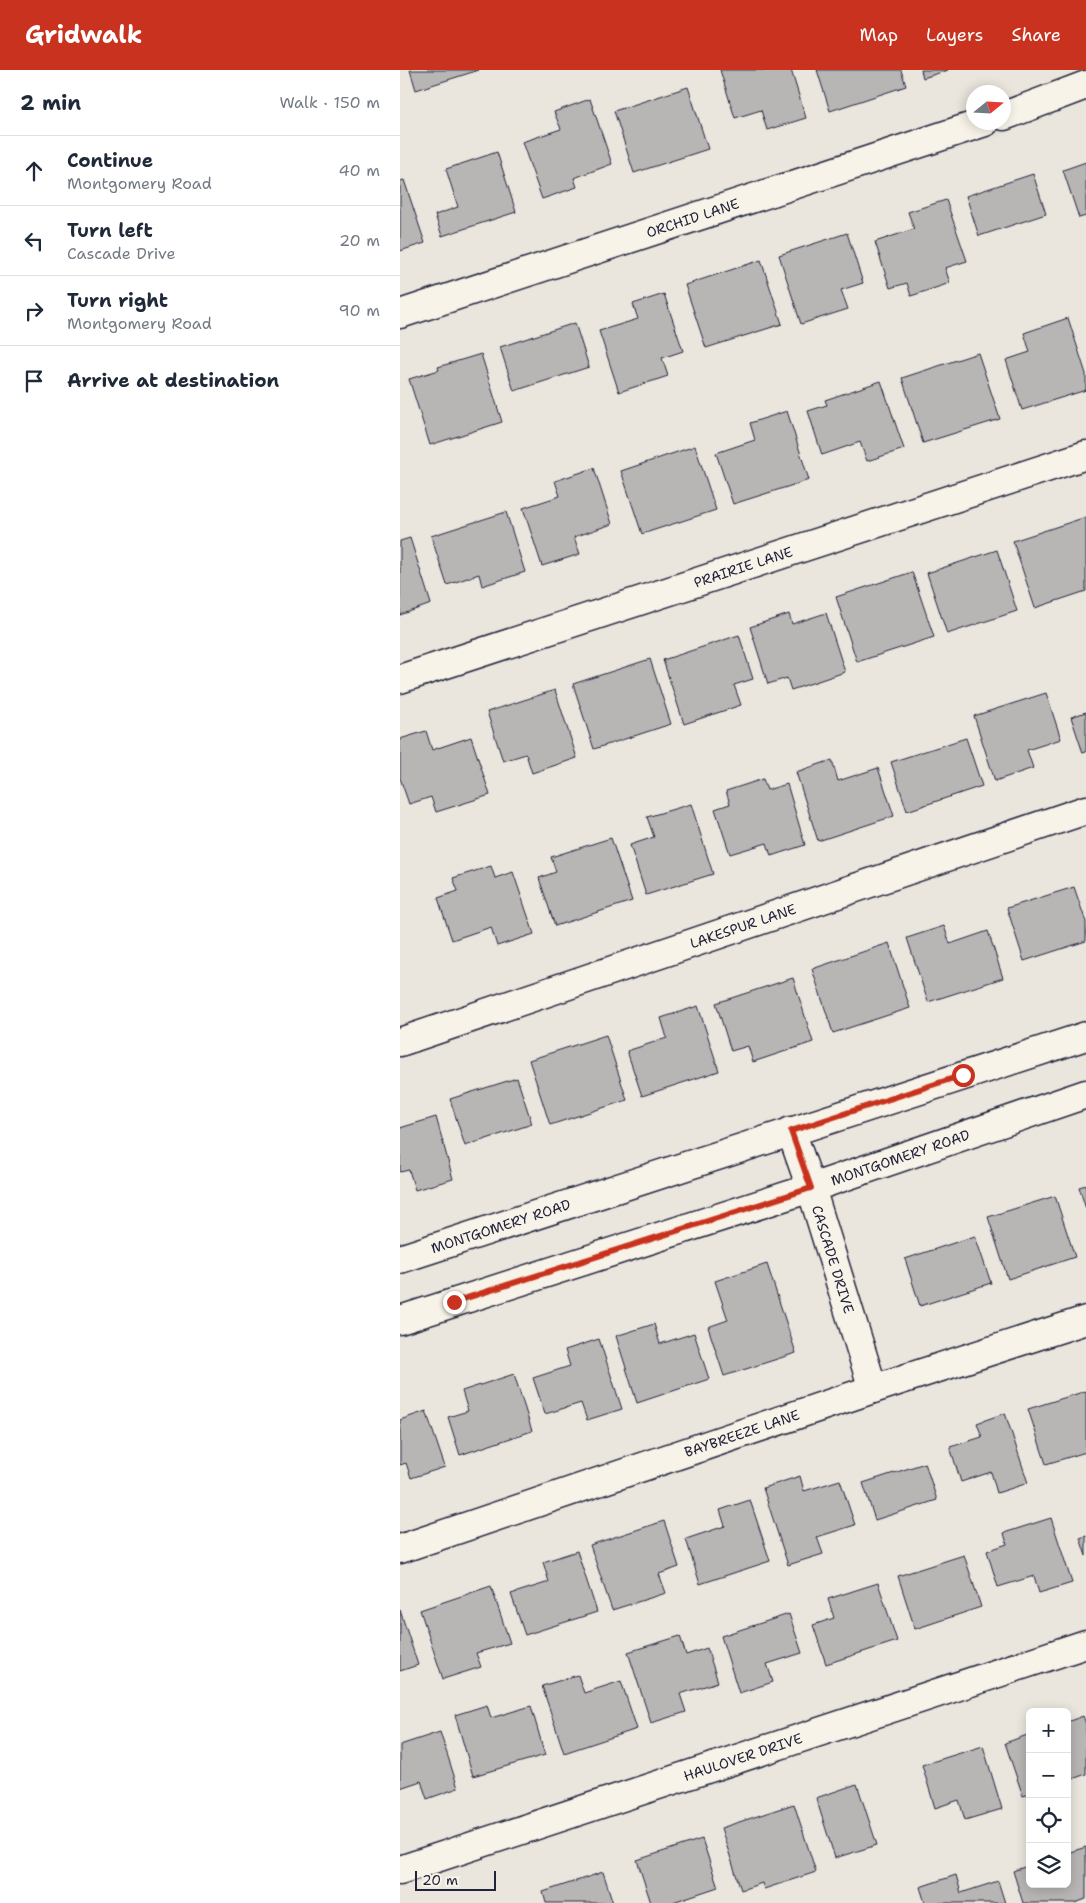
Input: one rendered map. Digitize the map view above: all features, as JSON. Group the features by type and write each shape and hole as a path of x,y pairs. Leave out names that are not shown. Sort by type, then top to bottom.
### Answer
{"street":[{"path":"1011,113 1086,85"},
{"name":"ORCHID LANE","path":"400,314 966,128"},
{"name":"PRAIRIE LANE","path":"400,679 1086,455"},
{"name":"LAKESPUR LANE","path":"400,1042 1086,810"},
{"name":"MONTGOMERY ROAD","path":"400,1259 1086,1036"},
{"name":"MONTGOMERY ROAD","path":"400,1320 811,1188 1086,1094"},
{"name":"CASCADE DRIVE","path":"791,1131 811,1188 873,1389"},
{"name":"BAYBREEZE LANE","path":"400,1549 873,1389 1086,1320"},
{"name":"HAULOVER DRIVE","path":"400,1870 1086,1644"}],"building":[{"path":"410,70 479,70 416,90"},
{"path":"720,70 791,70 806,118 767,130 761,110 735,118"},
{"path":"817,70 901,70 906,86 830,111"},
{"path":"921,70 948,70 923,78"},
{"path":"688,87 708,149 634,173 614,111"},
{"path":"590,99 612,164 574,178 577,187 542,199 522,142 561,129 554,112"},
{"path":"497,152 516,212 442,236 435,215 458,207 446,169"},
{"path":"1086,162 1086,216 1079,218 1063,170"},
{"path":"1033,174 1046,214 979,236 966,196"},
{"path":"404,180 425,243 400,251 400,181"},
{"path":"946,200 967,261 945,268 950,283 911,296 907,283 890,288 875,242 914,229 908,212"},
{"path":"847,233 863,283 841,290 848,309 801,324 779,255"},
{"path":"761,260 782,324 706,348 685,285"},
{"path":"664,294 683,351 662,358 668,376 619,392 599,331 638,319 633,304"},
{"path":"1068,318 1086,374 1086,390 1022,410 1006,360 1030,352 1024,333"},
{"path":"575,323 589,367 514,391 500,347"},
{"path":"978,353 1000,419 923,443 902,378"},
{"path":"481,354 502,422 430,445 409,379 439,370 438,367"},
{"path":"881,381 904,449 867,461 860,442 822,455 808,411 827,405 825,400"},
{"path":"787,411 809,480 733,504 716,453 755,440 750,423"},
{"path":"695,446 716,510 642,534 621,471"},
{"path":"594,468 612,524 574,537 580,554 542,566 523,508 560,496 555,481"},
{"path":"506,512 525,572 482,586 479,574 447,585 431,536"},
{"path":"1086,517 1086,591 1035,608 1013,541"},
{"path":"410,538 431,604 400,615 400,541"},
{"path":"997,550 1017,611 947,634 927,573"},
{"path":"912,572 934,637 857,662 836,597"},
{"path":"826,613 845,672 791,690 787,678 768,684 750,627 789,614 792,624"},
{"path":"739,635 753,679 734,685 741,705 684,724 663,660"},
{"path":"650,659 671,724 594,749 573,684"},
{"path":"555,690 577,758 532,773 526,754 503,761 487,712"},
{"path":"1046,693 1061,739 1027,750 1033,768 995,781 974,716"},
{"path":"1086,712 1086,752 1083,753 1071,717"},
{"path":"426,731 432,750 471,737 490,795 436,812 431,797 409,804 400,778 400,739"},
{"path":"966,738 982,786 907,811 891,762"},
{"path":"832,760 838,781 878,768 894,816 818,841 796,772"},
{"path":"763,779 767,790 787,784 805,845 771,856 767,843 730,854 715,809 730,804 726,791"},
{"path":"691,804 713,874 646,895 630,845 654,837 647,817"},
{"path":"611,838 632,901 555,926 539,878 556,872 551,857"},
{"path":"491,866 495,878 513,872 534,934 497,946 491,927 452,940 438,898 458,891 453,878"},
{"path":"1074,887 1086,922 1086,941 1024,961 1007,908"},
{"path":"944,926 950,944 988,931 1003,978 928,1002 907,938"},
{"path":"889,943 910,1008 833,1033 812,969"},
{"path":"793,978 813,1042 753,1062 748,1046 731,1051 716,1003"},
{"path":"698,1006 719,1071 642,1096 627,1051 667,1038 661,1018"},
{"path":"606,1035 627,1100 550,1125 529,1060"},
{"path":"517,1078 532,1124 465,1146 450,1099"},
{"path":"436,1117 453,1179 415,1190 409,1170 400,1172 400,1128"},
{"path":"1086,1185 1086,1209 1079,1187"},
{"path":"1055,1196 1075,1257 1008,1279 988,1217"},
{"path":"975,1236 991,1283 920,1306 905,1259"},
{"path":"767,1264 796,1353 724,1376 708,1327 728,1320 715,1281"},
{"path":"654,1324 660,1344 694,1333 709,1379 637,1403 616,1336"},
{"path":"599,1339 622,1409 587,1420 581,1403 545,1414 533,1378 570,1366 565,1350"},
{"path":"514,1374 532,1431 460,1455 448,1417 468,1411 462,1391"},
{"path":"1086,1391 1086,1452 1046,1464 1028,1409"},
{"path":"426,1411 445,1467 411,1478 406,1463 400,1465 400,1420"},
{"path":"1005,1413 1028,1483 997,1493 991,1472 961,1482 950,1447 982,1437 977,1423"},
{"path":"925,1463 937,1500 875,1520 863,1483"},
{"path":"800,1476 804,1491 840,1480 855,1525 817,1537 823,1554 788,1565 763,1488"},
{"path":"750,1500 770,1561 700,1584 686,1539 725,1526 720,1510"},
{"path":"1051,1518 1072,1583 1039,1593 1034,1576 998,1587 987,1551 1007,1544 1004,1533"},
{"path":"664,1521 679,1567 659,1574 666,1593 612,1610 590,1545"},
{"path":"1086,1536 1086,1556 1080,1538"},
{"path":"577,1551 597,1612 525,1635 511,1594 549,1582 543,1562"},
{"path":"964,1555 981,1607 915,1629 898,1576"},
{"path":"878,1583 897,1641 826,1664 813,1625 834,1618 828,1599"},
{"path":"491,1586 510,1643 476,1653 481,1667 443,1679 420,1610"},
{"path":"400,1610 418,1665 400,1671"},
{"path":"789,1614 802,1653 767,1664 773,1682 739,1693 721,1636"},
{"path":"680,1636 686,1655 707,1648 718,1682 680,1694 686,1712 651,1723 628,1652"},
{"path":"578,1675 584,1693 621,1681 637,1729 564,1753 542,1686"},
{"path":"487,1705 491,1718 531,1706 545,1755 473,1776 455,1715"},
{"path":"1083,1716 1086,1724 1086,1774 1071,1780 1071,1753 1071,1720"},
{"path":"440,1732 458,1788 427,1799 421,1781 400,1788 400,1745"},
{"path":"1026,1735 1026,1795 1023,1796 1005,1743"},
{"path":"983,1746 1002,1809 965,1820 959,1800 935,1808 922,1765"},
{"path":"857,1784 877,1845 835,1858 816,1798"},
{"path":"794,1804 816,1872 764,1889 762,1883 741,1890 721,1828"},
{"path":"702,1839 718,1887 670,1903 651,1903 637,1860"},
{"path":"1086,1847 1086,1899 1075,1903 1023,1903 1013,1871 1026,1866 1026,1888 1071,1888 1071,1852"},
{"path":"603,1872 613,1903 546,1903 543,1892"},
{"path":"956,1875 961,1893 998,1881 1005,1903 925,1903 920,1887"}],"route":[{"path":"454,1302 811,1188 791,1131 963,1075"}]}
